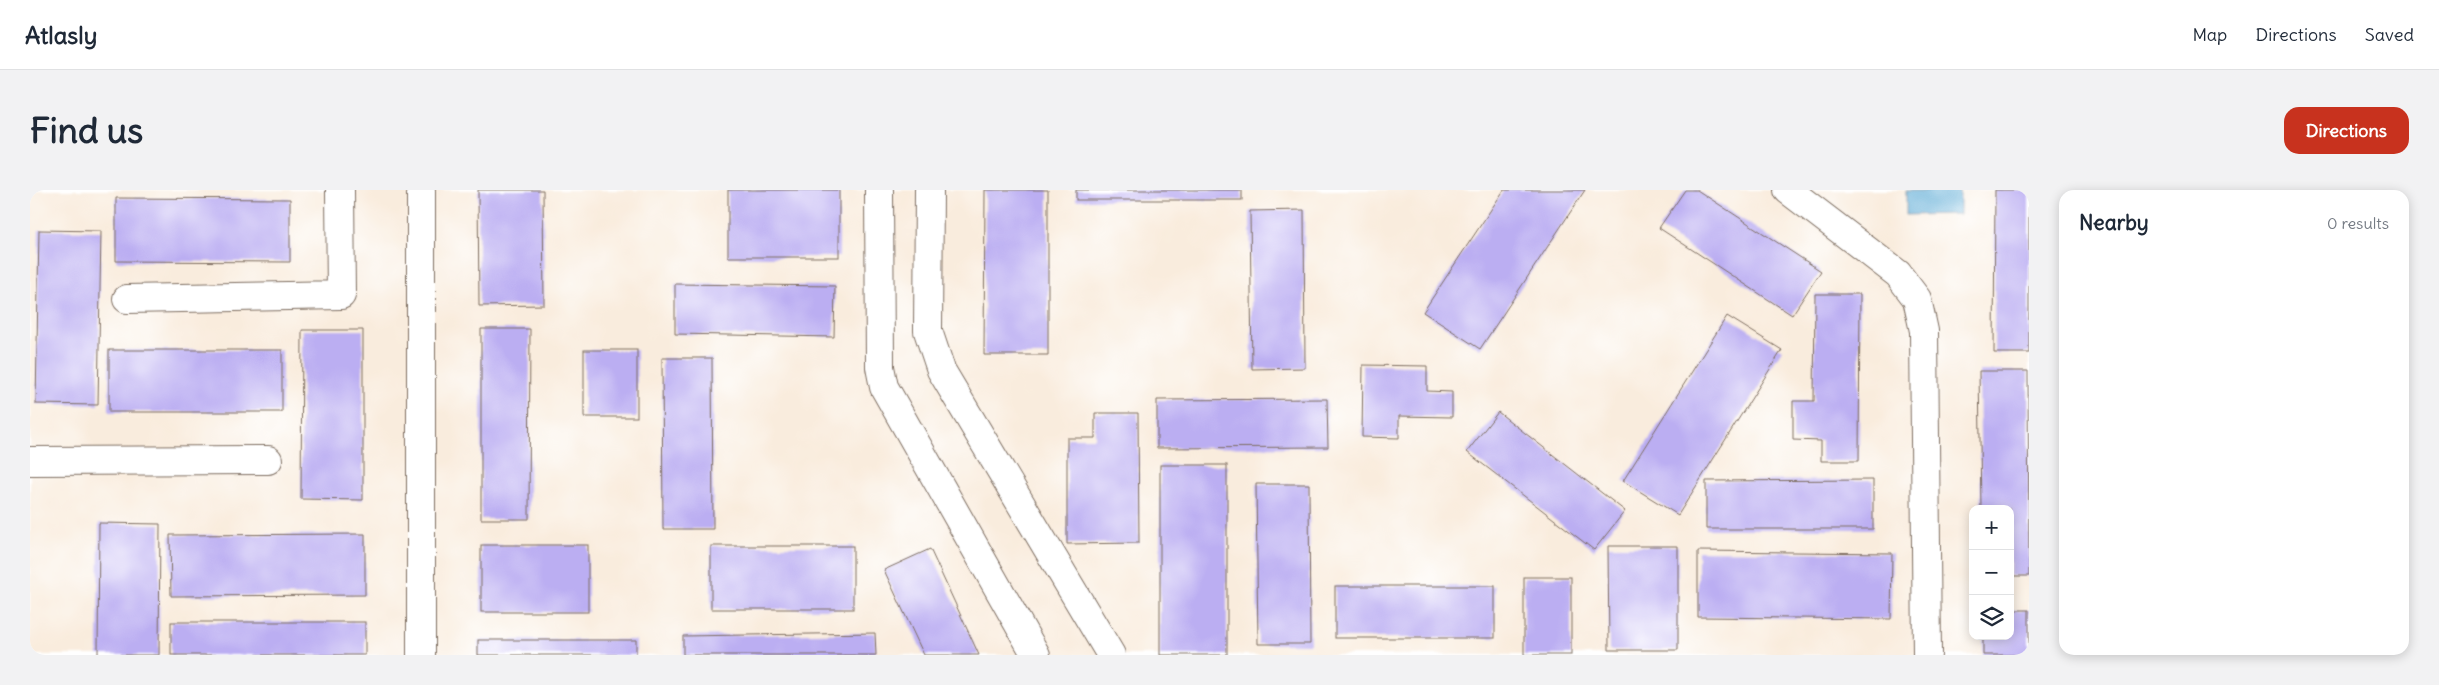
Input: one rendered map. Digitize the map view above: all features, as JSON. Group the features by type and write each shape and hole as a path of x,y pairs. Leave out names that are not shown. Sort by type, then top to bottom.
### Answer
{"lane":[{"path":"127,299 342,295 340,190"},
{"path":"421,190 421,655"},
{"path":"879,190 880,367 884,387 1036,655"},
{"path":"929,190 928,331 941,370 1111,655"},
{"path":"1788,190 1898,274 1917,299 1924,331 1927,655"},
{"path":"30,461 268,460"}],"water":[{"path":"1960,190 1960,214 1906,215 1906,191"}],"building":[{"path":"478,190 543,190 544,305 479,306"},
{"path":"728,190 839,190 839,257 728,257"},
{"path":"985,190 1048,190 1048,355 984,355"},
{"path":"1076,190 1242,190 1242,200 1076,200"},
{"path":"1504,190 1585,190 1480,349 1423,312"},
{"path":"1685,190 1697,190 1821,271 1792,315 1659,228"},
{"path":"1995,190 2029,190 2029,353 1994,353"},
{"path":"116,198 290,199 290,262 116,261"},
{"path":"1304,210 1305,368 1252,369 1250,211"},
{"path":"39,230 101,231 98,405 36,404"},
{"path":"675,284 835,286 834,337 675,334"},
{"path":"1815,294 1860,294 1859,461 1821,461 1821,441 1793,440 1793,401 1814,401"},
{"path":"1727,316 1782,350 1678,515 1623,481"},
{"path":"481,329 530,329 529,519 481,519"},
{"path":"302,330 363,330 363,500 301,499"},
{"path":"109,350 282,350 282,412 109,412"},
{"path":"584,350 637,350 637,417 584,417"},
{"path":"662,358 712,358 713,529 663,529"},
{"path":"1363,365 1427,366 1427,391 1452,392 1452,417 1399,416 1399,438 1362,437"},
{"path":"1979,371 2028,371 2029,576 2014,576 2014,505 1981,505"},
{"path":"1327,399 1328,447 1157,448 1157,400"},
{"path":"1498,412 1625,511 1594,550 1467,452"},
{"path":"1095,413 1138,413 1139,543 1067,544 1067,438 1095,438"},
{"path":"1160,465 1227,465 1227,655 1160,655"},
{"path":"1873,480 1873,529 1706,529 1706,481"},
{"path":"1256,484 1309,484 1310,644 1258,644"},
{"path":"99,523 160,524 159,655 98,655"},
{"path":"365,534 365,595 171,596 170,535"},
{"path":"481,545 588,545 588,612 481,612"},
{"path":"711,546 853,546 853,609 711,609"},
{"path":"1608,546 1678,546 1678,650 1609,650"},
{"path":"930,549 979,655 924,655 884,570"},
{"path":"1698,551 1892,553 1891,619 1698,617"},
{"path":"1524,577 1571,577 1571,655 1524,655"},
{"path":"1335,586 1495,586 1495,638 1335,638"},
{"path":"2014,610 2029,610 2029,655 1983,655 1983,640 2014,640"},
{"path":"171,622 365,622 365,655 171,655"},
{"path":"875,633 876,655 683,655 683,636"},
{"path":"478,640 636,640 636,655 478,655"}]}
